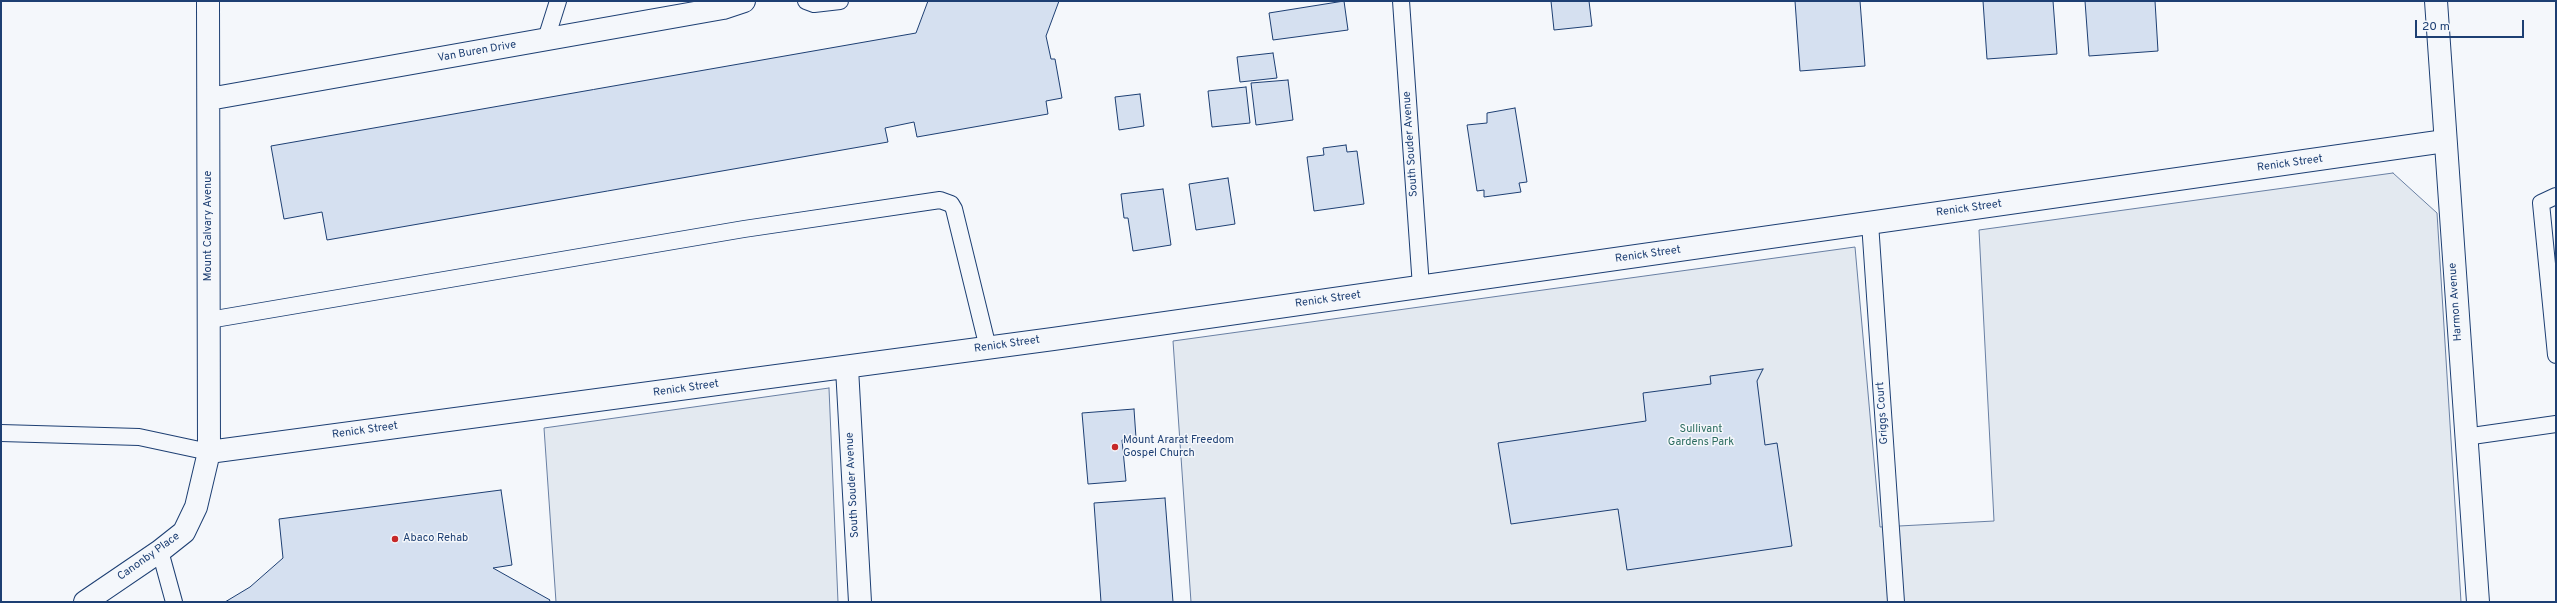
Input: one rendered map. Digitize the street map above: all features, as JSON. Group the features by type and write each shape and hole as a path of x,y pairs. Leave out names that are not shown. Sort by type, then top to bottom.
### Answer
{"street":[{"name":"Mount Calvary Avenue","path":"208,1 209,452"},
{"name":"Van Buren Drive","path":"209,99 723,8 744,1"},
{"name":"Harmon Avenue","path":"2436,1 2465,437 2478,602"},
{"name":"Renick Street","path":"209,452 847,368 2445,141"},
{"name":"South Souder Avenue","path":"847,368 860,602"},
{"name":"Canonby Place","path":"85,602 160,551 184,532 196,507 209,452"}],"lane":[{"path":"546,39 558,1"},
{"path":"806,1 814,4 840,1"},
{"name":"South Souder Avenue","path":"1401,1 1421,286"},
{"path":"2556,196 2541,203 2554,321 2556,355"},
{"path":"209,320 744,229 940,200 951,204 954,209 988,348"},
{"name":"Griggs Court","path":"1870,223 1896,602"},
{"path":"2465,437 2556,424"},
{"path":"1,433 139,437 209,452"},
{"path":"160,551 174,602"}],"green space":[{"name":"Sullivant Gardens Park","path":"2393,173 2437,213 2461,602 1191,602 1173,341 1855,247 1880,527 1994,521 1979,230"},
{"path":"829,388 838,602 556,602 544,428"}],"building":[{"path":"928,1 1059,1 1046,36 1051,59 1055,59 1062,98 1046,101 1048,114 917,137 914,122 885,128 888,142 327,240 322,212 284,219 271,146 916,33"},
{"path":"1344,1 1348,30 1273,40 1269,13"},
{"path":"1551,1 1589,1 1592,26 1554,30"},
{"path":"1795,1 1860,1 1865,66 1800,71"},
{"path":"1983,1 2053,1 2057,54 1987,59"},
{"path":"2085,1 2155,1 2158,51 2089,56"},
{"path":"1273,53 1277,78 1240,82 1237,57"},
{"path":"1288,80 1293,120 1256,125 1251,83"},
{"path":"1246,87 1250,123 1212,127 1208,91"},
{"path":"1140,94 1144,126 1119,130 1115,97"},
{"path":"1515,108 1527,182 1519,183 1521,192 1484,197 1484,190 1477,191 1467,125 1487,123 1487,113"},
{"path":"1346,145 1347,152 1357,151 1364,204 1314,211 1307,157 1324,155 1323,148"},
{"path":"1228,178 1235,224 1196,230 1189,184"},
{"path":"1163,189 1171,245 1133,251 1128,218 1124,218 1121,194"},
{"path":"1763,369 1757,381 1765,445 1777,443 1792,546 1627,570 1618,509 1511,524 1498,443 1646,421 1643,393 1711,384 1710,376"},
{"path":"1134,409 1136,438 1122,440 1126,481 1088,484 1082,413"},
{"name":"Abaco Rehab","path":"501,490 512,565 493,568 550,600 549,602 225,602 250,587 283,558 279,519"},
{"path":"1165,498 1173,602 1101,602 1094,503"}],"place":[{"name":"Mount Ararat Freedom Gospel Church","path":"1115,447"},
{"name":"Abaco Rehab","path":"395,539"}]}
